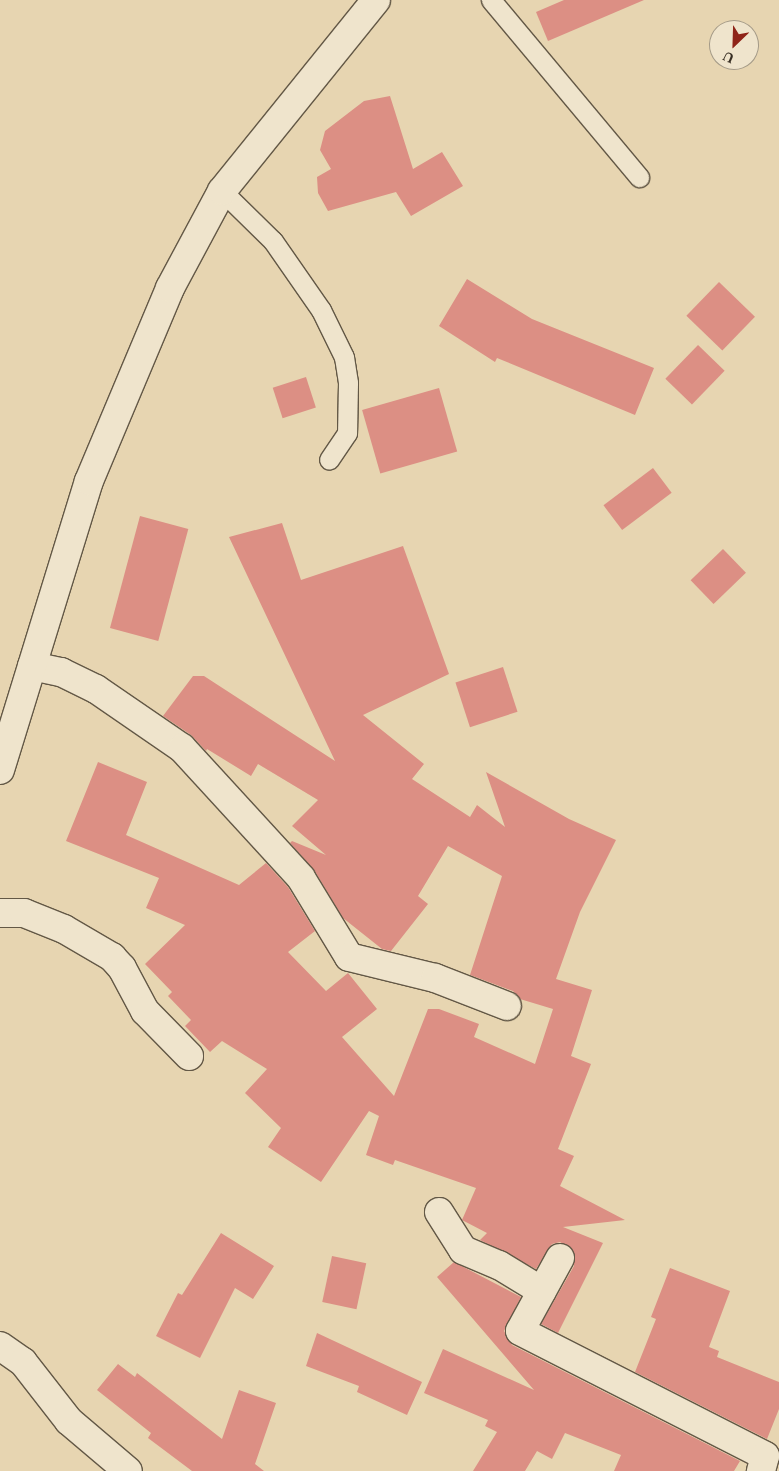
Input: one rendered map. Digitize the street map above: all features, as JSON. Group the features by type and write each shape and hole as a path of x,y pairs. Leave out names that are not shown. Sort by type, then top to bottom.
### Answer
{"street":[{"path":"0,770 89,481 123,394 170,288 222,191 376,0"},
{"path":"32,666 61,672 96,689 182,748 301,878 349,957 436,978 507,1006"},
{"path":"0,913 24,913 64,930 112,958 122,968 145,1010 189,1056"},
{"path":"439,1212 463,1250 499,1265 542,1291"},
{"path":"560,1258 520,1331 765,1456 761,1471"},
{"path":"0,1346 23,1362 69,1421 128,1471"}],"lane":[{"path":"491,0 639,177"},
{"path":"222,191 273,241 321,310 344,356 348,383 347,433 329,460"}],"building":[{"path":"564,0 644,0 548,41 536,12"},
{"path":"390,96 413,169 442,152 463,186 411,216 396,192 328,211 318,193 317,177 331,169 320,150 325,131 364,101"},
{"path":"467,279 532,319 654,368 635,415 497,358 495,362 439,326"},
{"path":"719,282 755,317 722,351 686,316"},
{"path":"698,345 725,371 692,405 665,379"},
{"path":"306,377 316,407 283,418 273,388"},
{"path":"439,388 457,451 380,473 362,410"},
{"path":"653,468 672,493 622,530 603,505"},
{"path":"140,516 188,529 158,641 110,628"},
{"path":"282,523 301,580 403,546 449,674 363,715 424,764 412,779 470,817 477,805 505,827 486,772 569,819 616,840 580,912 556,979 592,990 571,1056 591,1064 558,1149 574,1156 560,1186 625,1220 563,1227 603,1243 558,1333 541,1324 574,1266 573,1250 560,1242 552,1244 536,1269 480,1240 487,1233 462,1220 476,1188 395,1160 393,1165 366,1155 379,1116 369,1111 321,1182 268,1147 281,1128 245,1093 267,1069 222,1041 210,1052 185,1026 191,1020 168,996 172,992 145,964 185,925 146,908 159,878 66,841 98,762 147,782 126,835 239,885 266,863 288,887 315,931 288,952 326,991 348,973 377,1009 342,1037 394,1096 428,1009 439,1009 479,1024 474,1037 535,1064 553,1009 520,999 513,991 470,975 502,876 448,846 418,896 428,904 391,951 382,949 343,918 314,870 290,843 292,841 326,855 292,826 318,800 258,764 251,776 207,749 206,751 191,735 163,716 193,676 204,676 335,761 229,537"},
{"path":"723,549 746,573 714,604 691,580"},
{"path":"503,667 518,712 470,727 455,682"},
{"path":"221,1233 274,1266 253,1299 235,1288 200,1358 156,1336 178,1293 182,1295"},
{"path":"332,1256 366,1263 356,1309 322,1302"},
{"path":"454,1262 521,1297 504,1331 512,1345 740,1461 734,1471 614,1471 621,1455 565,1433 552,1459 537,1451 525,1471 473,1471 497,1432 485,1426 488,1420 424,1393 443,1349 534,1390 437,1277"},
{"path":"670,1268 730,1291 709,1347 719,1351 717,1357 779,1382 779,1409 767,1439 635,1372 656,1319 651,1317"},
{"path":"317,1333 422,1382 407,1415 357,1392 359,1386 306,1366"},
{"path":"118,1364 135,1377 137,1373 222,1439 239,1390 276,1403 255,1464 264,1471 192,1471 148,1438 151,1433 97,1390"}]}
